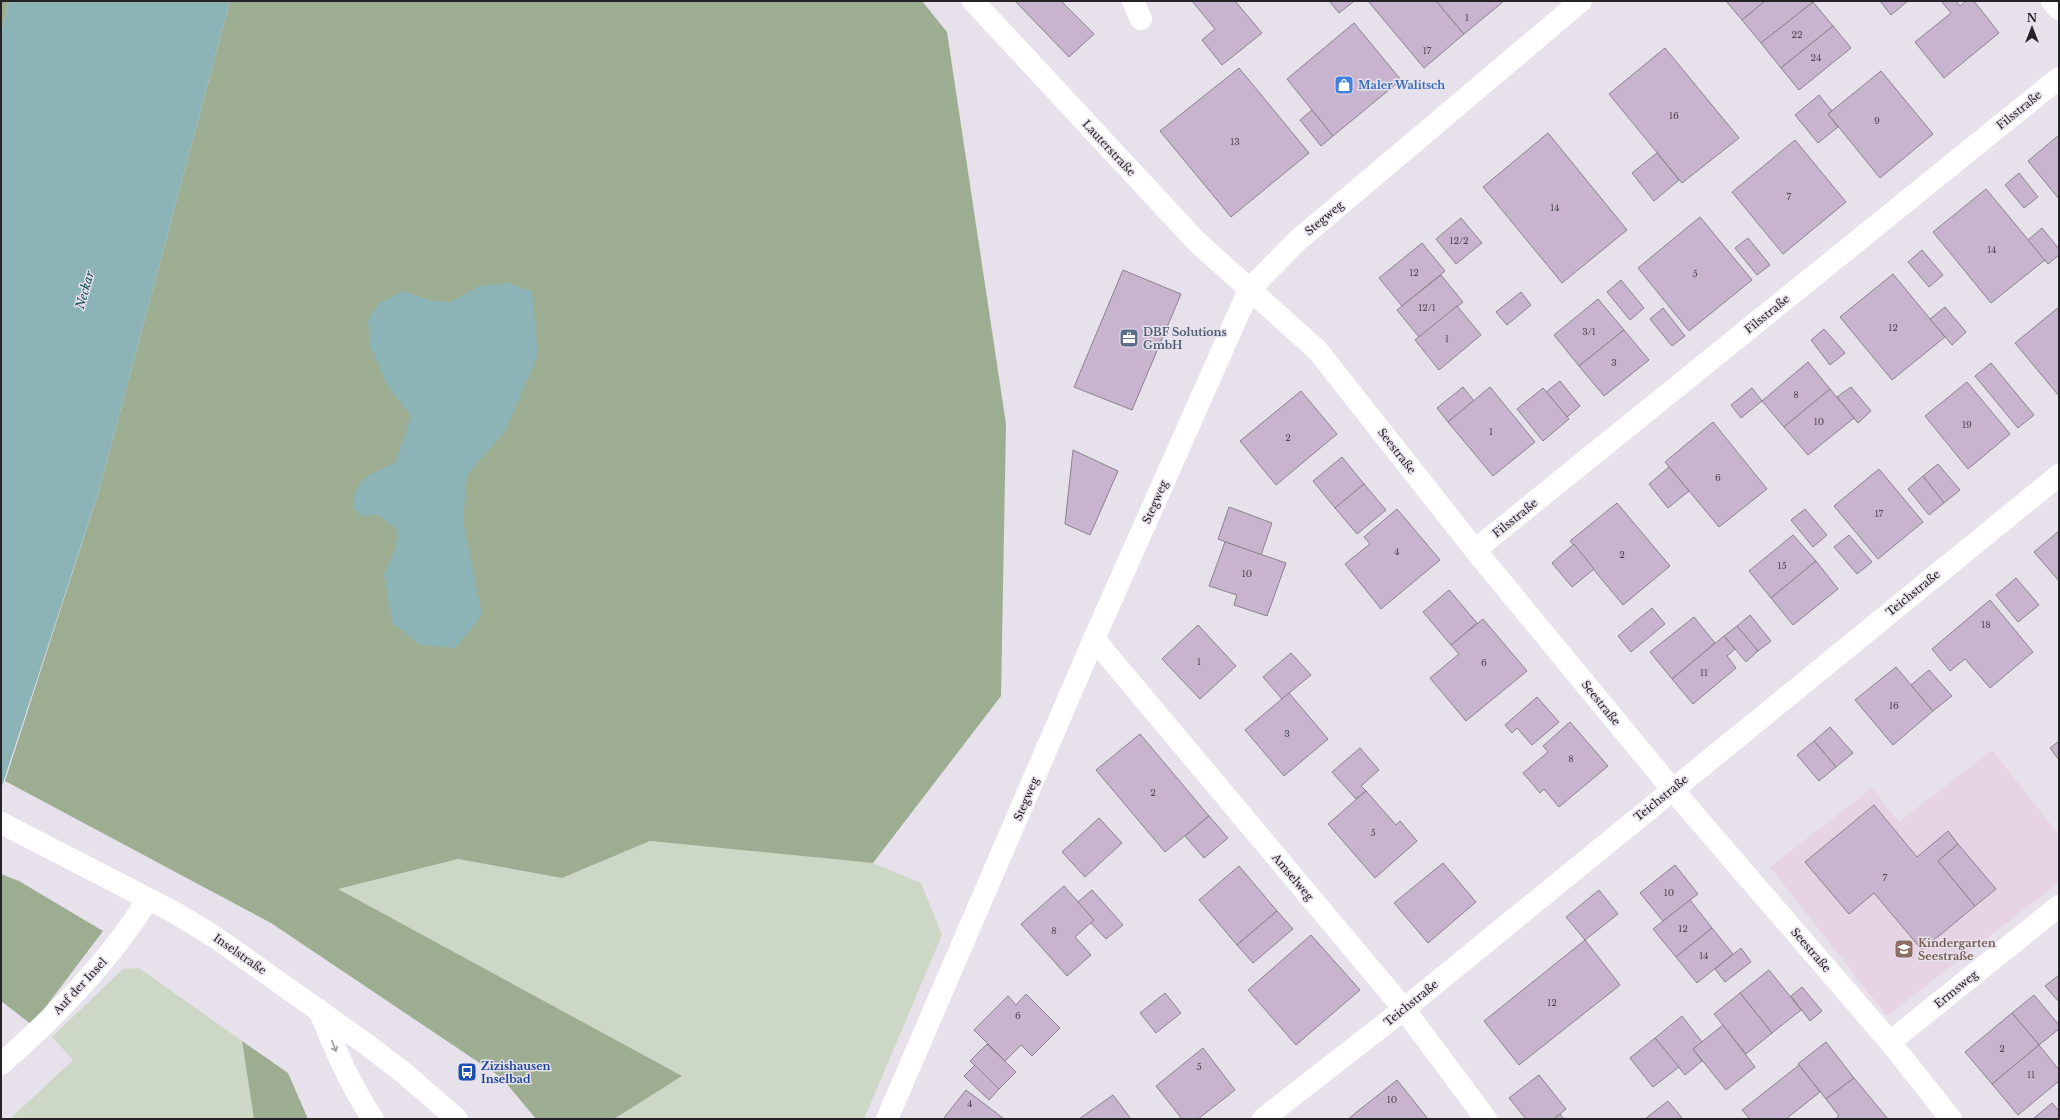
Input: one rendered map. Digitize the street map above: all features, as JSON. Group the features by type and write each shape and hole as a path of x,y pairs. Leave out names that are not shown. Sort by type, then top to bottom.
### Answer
{"street":[{"name":"Lauterstraße","path":"973,1 1197,242 1249,290"},
{"name":"Stegweg","path":"887,1119 1094,639 1249,290 1297,241 1581,1"},
{"path":"2052,1 2059,9"},
{"name":"Filsstraße","path":"1475,550 2059,78"},
{"name":"Seestraße","path":"1249,290 1318,351 1475,550 1672,789 1890,1042 1950,1119"},
{"name":"Teichstraße","path":"1263,1119 1404,1009 2059,475"},
{"name":"Amselweg","path":"1094,639 1404,1009 1486,1119"},
{"name":"Inselstraße","path":"1,823 148,899 215,937 319,1010 404,1073 457,1119"},
{"name":"Auf der Insel","path":"1,1064 33,1036 105,960 128,931 148,899"},
{"name":"Ermsweg","path":"1890,1042 2059,906"},
{"path":"319,1010 341,1065 356,1093 373,1119"}],"shaded area":[{"name":"Kindergarten Seestraße","path":"1992,750 2059,835 2059,882 1887,1016 1770,867 1872,788 1899,822"}],"green space":[{"path":"1,1 9,1 1,32"},
{"path":"230,1 922,1 947,32 1006,424 1001,696 873,863 650,841 562,878 458,859 338,889 682,1076 614,1119 536,1119 502,1078 271,923 5,781 98,494"},
{"path":"650,841 873,863 921,883 942,935 864,1119 614,1119 681,1076 337,889 458,859 562,878"},
{"path":"1,874 19,881 103,931 32,1025 1,1001"},
{"path":"139,968 242,1041 254,1119 10,1119 73,1060 52,1037 123,969"},
{"path":"242,1041 288,1073 308,1119 254,1119"}],"water":[{"name":"Neckar","path":"9,1 230,1 98,494 1,789 1,32"},
{"path":"508,283 532,291 538,355 506,430 467,475 463,521 482,615 455,648 420,645 392,623 384,574 395,549 398,530 378,515 362,516 353,509 356,491 360,484 371,474 395,463 411,416 387,385 370,346 368,319 380,303 403,291 432,301 450,302 480,286"}],"building":[{"path":"1015,1 1061,1 1094,34 1069,57"},
{"path":"1192,1 1235,1 1262,33 1222,65 1202,40 1215,29"},
{"path":"1329,1 1353,1 1353,2 1339,13"},
{"path":"1368,1 1436,1 1464,34 1424,68"},
{"path":"1436,1 1504,1 1464,34"},
{"path":"1726,1 1765,1 1742,20"},
{"path":"1765,1 1813,2 1761,43 1742,20"},
{"path":"1880,1 1908,1 1891,15"},
{"path":"1941,1 1956,1 1960,6 1966,1 1974,1 1999,33 1944,78 1915,42 1951,13"},
{"path":"1813,2 1833,26 1781,68 1761,43"},
{"path":"1354,23 1401,80 1333,136 1287,79"},
{"path":"1833,26 1851,48 1799,90 1781,68"},
{"path":"1665,48 1739,138 1682,183 1609,94"},
{"path":"1239,68 1309,153 1231,217 1160,131"},
{"path":"1881,71 1933,134 1880,178 1828,114"},
{"path":"1819,95 1832,111 1828,114 1838,127 1818,143 1795,115"},
{"path":"1312,110 1333,136 1321,146 1300,120"},
{"path":"1548,133 1627,230 1562,283 1483,187"},
{"path":"2059,135 2059,199 2028,161"},
{"path":"1795,140 1846,202 1783,254 1732,192"},
{"path":"1657,153 1679,180 1654,201 1632,173"},
{"path":"2019,173 2038,197 2024,208 2005,185"},
{"path":"1986,189 2045,260 1991,303 1933,232"},
{"path":"1700,217 1752,280 1689,331 1638,268"},
{"path":"1461,218 1482,243 1456,264 1436,239"},
{"path":"2042,228 2059,249 2059,255 2048,264 2028,240"},
{"path":"1748,238 1770,265 1757,275 1735,248"},
{"path":"1422,243 1445,271 1402,306 1379,278"},
{"path":"1922,250 1943,275 1929,287 1908,262"},
{"path":"1123,270 1181,294 1132,410 1074,387"},
{"path":"1893,274 1945,337 1892,380 1840,317"},
{"path":"1441,275 1463,302 1419,337 1397,310"},
{"path":"1621,280 1644,308 1630,320 1607,292"},
{"path":"1521,292 1531,305 1507,325 1496,312"},
{"path":"1598,299 1624,330 1579,366 1554,335"},
{"path":"1457,306 1481,335 1439,370 1415,340"},
{"path":"1945,307 1966,332 1952,345 1930,319"},
{"path":"2059,307 2059,396 2015,343"},
{"path":"1663,308 1685,336 1672,346 1650,319"},
{"path":"1824,329 1845,353 1830,365 1811,340"},
{"path":"1624,330 1649,360 1604,396 1579,366"},
{"path":"1808,362 1830,389 1784,427 1762,401"},
{"path":"1991,363 2034,415 2018,428 1975,376"},
{"path":"1560,381 1580,406 1567,417 1546,392"},
{"path":"1967,382 2010,434 1968,469 1925,416"},
{"path":"1463,387 1474,401 1448,422 1437,408"},
{"path":"1490,387 1535,442 1493,476 1448,422"},
{"path":"1851,387 1871,411 1858,423 1837,397"},
{"path":"1543,388 1569,419 1543,441 1517,409"},
{"path":"1752,388 1762,401 1741,418 1731,405"},
{"path":"1830,389 1854,418 1808,455 1784,427"},
{"path":"1301,391 1337,434 1276,485 1240,441"},
{"path":"1713,422 1767,489 1719,527 1665,462"},
{"path":"1073,450 1118,471 1090,535 1065,524"},
{"path":"1342,457 1364,484 1335,508 1313,481"},
{"path":"1938,464 1960,490 1944,503 1923,476"},
{"path":"1669,467 1689,491 1668,508 1649,484"},
{"path":"1879,469 1923,522 1878,559 1834,506"},
{"path":"1923,476 1944,503 1929,515 1908,489"},
{"path":"1364,484 1386,510 1357,534 1335,508"},
{"path":"1617,503 1670,566 1623,605 1570,541"},
{"path":"1229,507 1272,523 1261,555 1218,539"},
{"path":"1397,509 1440,560 1381,609 1345,564 1370,544 1364,537"},
{"path":"1805,509 1827,535 1813,547 1791,520"},
{"path":"2059,531 2059,581 2034,552"},
{"path":"1793,535 1816,561 1771,598 1749,571"},
{"path":"1849,535 1872,562 1857,574 1834,547"},
{"path":"1225,542 1286,563 1267,616 1234,605 1237,595 1209,586"},
{"path":"1574,544 1594,569 1572,587 1552,563"},
{"path":"1816,561 1838,589 1793,625 1771,598"},
{"path":"2016,578 2039,605 2018,622 1996,595"},
{"path":"1449,590 1477,623 1451,645 1423,612"},
{"path":"1990,600 2033,652 1990,688 1965,659 1950,671 1932,649"},
{"path":"1652,608 1665,624 1631,652 1618,636"},
{"path":"1750,615 1771,641 1758,651 1737,626"},
{"path":"1694,617 1715,643 1672,679 1650,652"},
{"path":"1483,619 1527,671 1466,721 1430,678 1459,654 1451,645"},
{"path":"1198,625 1236,666 1200,699 1162,659"},
{"path":"1737,626 1758,651 1746,662 1724,636"},
{"path":"1724,636 1735,649 1727,656 1736,668 1693,704 1672,679"},
{"path":"1291,653 1311,675 1282,699 1263,677"},
{"path":"1896,667 1933,711 1893,745 1855,700"},
{"path":"1929,670 1952,696 1933,711 1911,685"},
{"path":"1289,693 1328,739 1284,776 1245,730"},
{"path":"1537,697 1559,722 1532,745 1517,728 1512,733 1505,725"},
{"path":"1570,722 1608,766 1559,807 1544,789 1540,793 1523,773 1548,752 1543,746"},
{"path":"1830,727 1853,753 1836,767 1814,741"},
{"path":"1140,734 1209,816 1165,852 1096,770"},
{"path":"1814,741 1836,767 1819,781 1797,755"},
{"path":"2059,741 2059,760 2050,748"},
{"path":"1360,748 1379,770 1361,786 1366,791 1356,799 1332,772"},
{"path":"1366,791 1396,825 1400,821 1417,841 1375,878 1328,824"},
{"path":"1874,805 1917,857 1948,831 1958,844 1938,861 1975,906 1922,950 1874,893 1849,914 1805,862"},
{"path":"1209,816 1228,838 1204,858 1185,836"},
{"path":"1099,818 1122,843 1085,877 1062,852"},
{"path":"1958,844 1996,889 1975,906 1938,861"},
{"path":"1443,863 1476,902 1428,943 1394,903"},
{"path":"1675,865 1698,894 1663,921 1640,893"},
{"path":"1239,866 1277,911 1237,945 1199,900"},
{"path":"1064,886 1094,920 1075,937 1091,955 1067,976 1021,924"},
{"path":"1092,890 1123,925 1106,939 1091,923 1094,920 1078,902"},
{"path":"1599,890 1618,914 1585,940 1566,917"},
{"path":"1690,900 1712,928 1676,957 1653,929"},
{"path":"1277,911 1293,929 1253,963 1237,945"},
{"path":"1712,928 1733,954 1697,983 1676,957"},
{"path":"1311,935 1360,990 1296,1045 1248,990"},
{"path":"1585,940 1620,985 1519,1065 1484,1021"},
{"path":"1741,948 1751,962 1725,982 1715,969"},
{"path":"1769,970 1801,1010 1772,1033 1740,993"},
{"path":"2059,975 2059,1002 2045,986"},
{"path":"1802,987 1822,1011 1810,1021 1791,996"},
{"path":"1165,993 1181,1013 1156,1033 1140,1013"},
{"path":"1740,993 1772,1033 1746,1054 1714,1014"},
{"path":"1026,994 1060,1028 1032,1056 1021,1045 1005,1061 974,1030 1008,996 1016,1005"},
{"path":"2034,995 2059,1025 2059,1029 2039,1045 2012,1013"},
{"path":"2012,1013 2039,1045 1992,1084 1965,1052"},
{"path":"1682,1016 1702,1042 1693,1049 1702,1061 1685,1075 1655,1038"},
{"path":"1723,1025 1755,1067 1726,1090 1693,1049"},
{"path":"1655,1038 1679,1067 1653,1087 1630,1058"},
{"path":"1826,1042 1854,1078 1826,1099 1798,1064"},
{"path":"987,1044 1016,1072 999,1089 970,1061"},
{"path":"2039,1045 2059,1070 2059,1081 2018,1115 1992,1084"},
{"path":"1203,1048 1235,1090 1198,1119 1182,1119 1156,1086"},
{"path":"975,1065 999,1089 989,1100 964,1076"},
{"path":"1799,1065 1820,1092 1786,1119 1750,1119 1742,1110"},
{"path":"1539,1075 1566,1109 1554,1119 1526,1119 1509,1098"},
{"path":"1854,1078 1888,1119 1835,1119 1839,1116 1826,1099"},
{"path":"1397,1080 1428,1119 1348,1119"},
{"path":"966,1090 1003,1118 943,1119"},
{"path":"1113,1095 1131,1119 1079,1119"},
{"path":"1668,1101 1683,1119 1645,1119"},
{"path":"2052,1103 2059,1111 2059,1119 2033,1119"},
{"path":"1560,1114 1564,1119 1554,1119"}],"place":[{"name":"Maler Walitsch","path":"1344,85"},
{"name":"DBF Solutions GmbH","path":"1129,338"},
{"name":"Kindergarten Seestraße","path":"1904,949"},
{"name":"Zizishausen Inselbad","path":"467,1072"}]}
